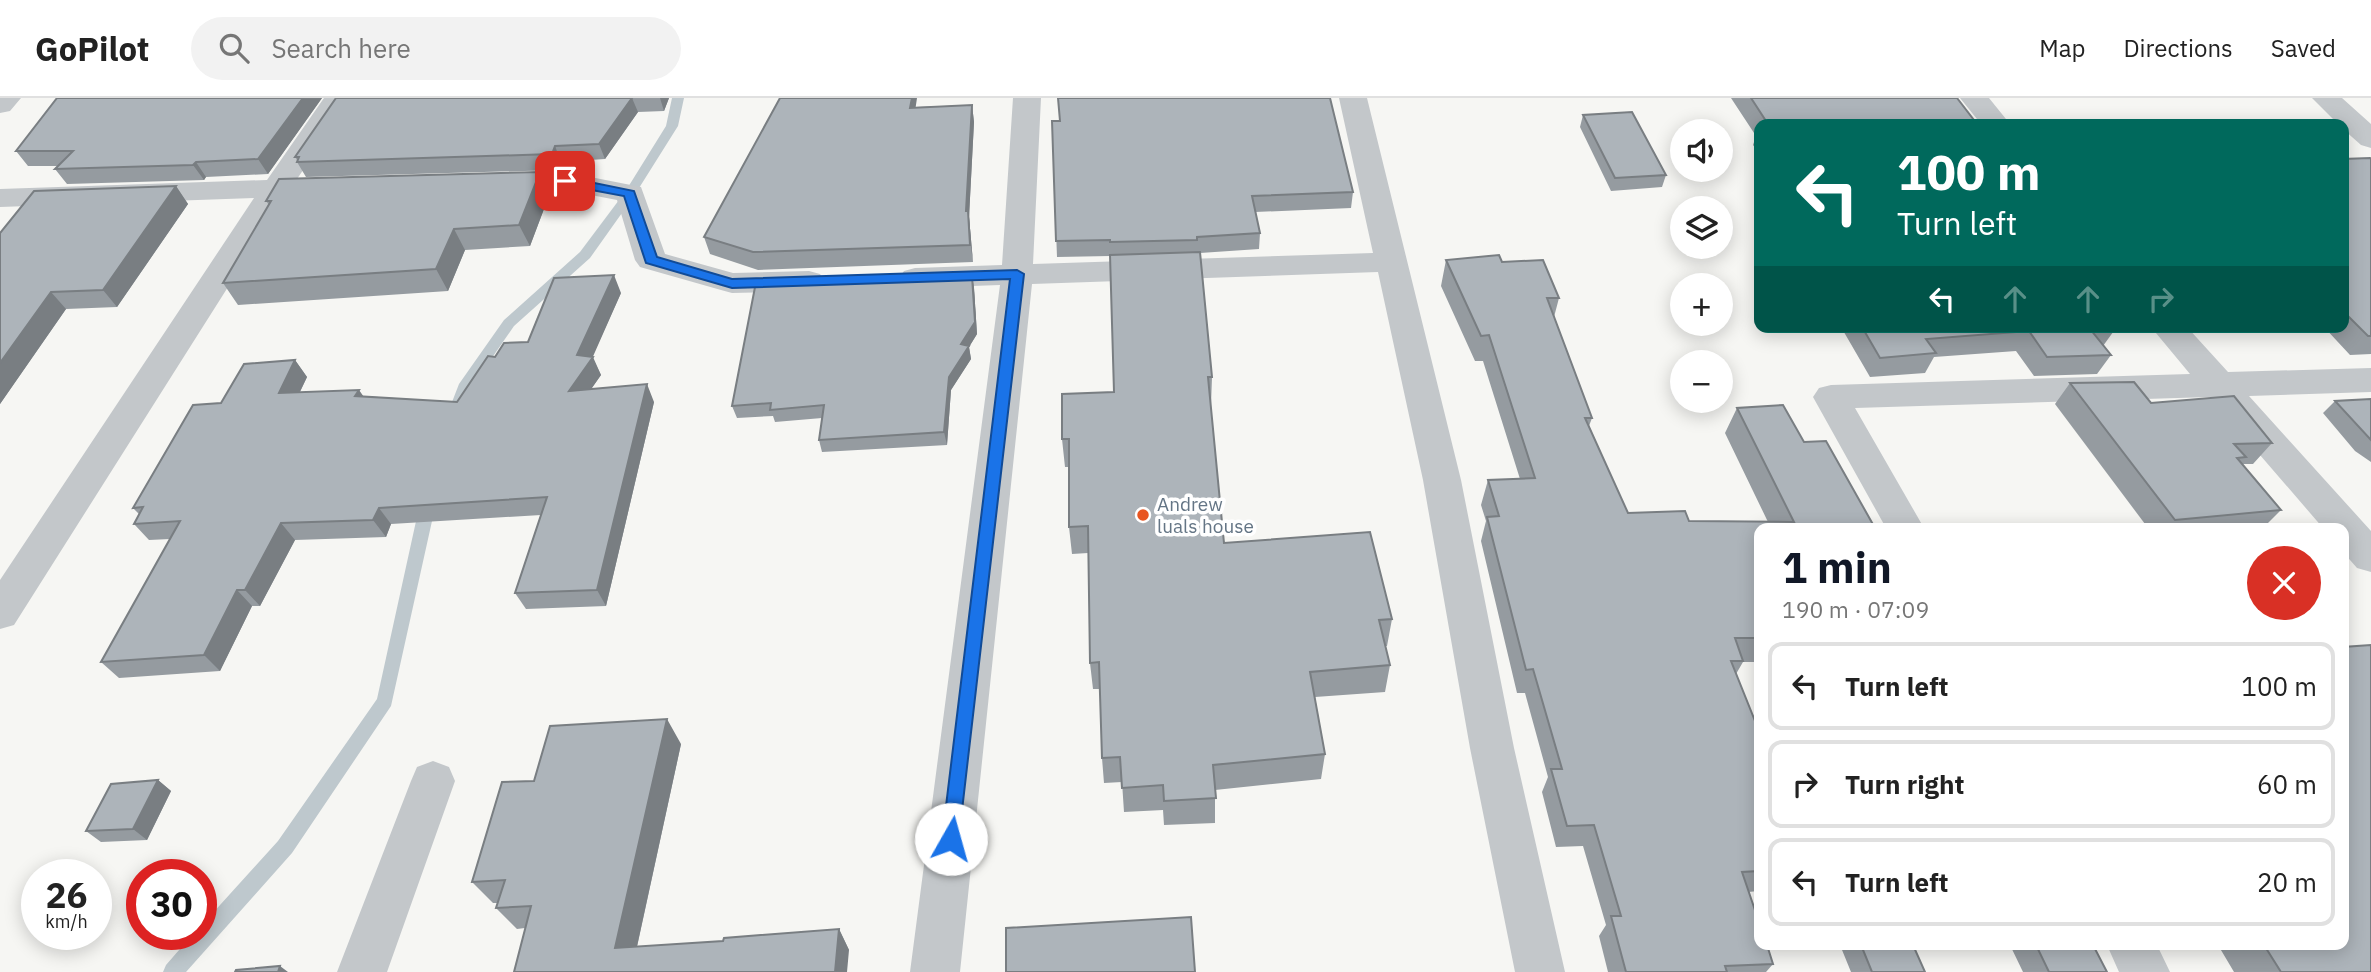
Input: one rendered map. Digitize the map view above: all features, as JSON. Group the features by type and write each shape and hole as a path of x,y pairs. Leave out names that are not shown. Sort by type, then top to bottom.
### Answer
{"street":[{"path":"0,105 7,98"},
{"path":"0,614 276,188 338,98"},
{"path":"935,972 1017,274 1027,98"},
{"path":"1353,98 1442,480 1492,748 1540,972"},
{"path":"1974,98 1992,119"},
{"path":"2326,98 2371,139"},
{"path":"468,183 565,181 630,193 651,260 732,284 841,280"},
{"path":"0,198 358,186"},
{"path":"881,279 1390,262"},
{"path":"2173,333 2341,523"},
{"path":"1902,523 1831,397 2371,380"},
{"path":"2349,532 2371,557"},
{"path":"362,972 433,781"},
{"path":"2134,950 2145,972"}],"building":[{"path":"57,98 303,98 258,159 196,162 193,165 55,169 73,151 16,151"},
{"path":"336,98 632,98 599,144 555,146 552,154 297,162 299,157 295,157"},
{"path":"780,98 912,98 910,108 972,105 966,211 970,245 753,252 704,237"},
{"path":"1058,98 1330,98 1353,192 1252,196 1260,233 1197,237 1197,240 1056,241 1052,121 1060,121"},
{"path":"1751,98 1957,98 1973,119 1765,119"},
{"path":"1632,112 1666,175 1615,178 1583,115"},
{"path":"2349,159 2371,159 2371,336 2349,317"},
{"path":"540,172 519,225 454,229 436,269 223,283 271,201 266,201 279,179"},
{"path":"176,186 103,290 51,292 0,363 0,233 34,191"},
{"path":"1200,252 1212,377 1208,377 1224,543 1370,532 1392,619 1379,620 1390,665 1310,672 1325,754 1213,765 1216,798 1164,801 1163,785 1122,788 1120,757 1102,758 1099,662 1090,663 1088,526 1069,527 1069,439 1062,439 1062,394 1114,392 1110,255"},
{"path":"1499,255 1502,262 1543,260 1559,298 1547,298 1592,418 1585,418 1628,513 1685,511 1689,521 1794,522 1737,408 1783,405 1804,442 1826,441 1872,523 1754,523 1754,638 1735,638 1743,661 1731,661 1754,718 1754,871 1742,872 1754,907 1754,950 1769,950 1773,964 1725,966 1727,972 1626,972 1611,916 1621,916 1594,825 1567,826 1551,769 1562,769 1533,669 1526,670 1487,517 1499,516 1488,480 1535,478 1489,335 1481,336 1446,260"},
{"path":"614,275 577,355 593,357 569,391 647,384 597,590 515,593 547,497 379,508 373,520 281,523 245,590 237,590 204,655 101,662 180,521 134,524 143,507 133,508 193,405 221,403 244,364 295,360 279,393 359,390 355,396 457,402 488,356 495,357 504,343 528,342 554,278"},
{"path":"972,276 975,322 961,344 969,346 949,377 944,432 819,440 824,405 770,410 771,403 732,406 756,282"},
{"path":"1865,333 2003,333 1926,339 1936,353 1880,358"},
{"path":"2030,333 2093,333 2111,355 2047,357"},
{"path":"2134,382 2151,403 2234,396 2272,443 2234,444 2246,457 2237,458 2281,510 2175,520 2070,383"},
{"path":"2371,399 2371,440 2335,401"},
{"path":"2371,645 2371,972 2281,972 2267,950 2349,950 2349,647"},
{"path":"667,719 615,948 723,941 724,938 839,929 835,972 514,972 531,906 496,908 505,880 472,882 502,782 534,781 550,726"},
{"path":"158,780 133,829 86,831 111,784"},
{"path":"1191,917 1195,972 1006,972 1006,928"},
{"path":"1863,950 1915,950 1925,972 1872,972"},
{"path":"2038,950 2096,950 2107,972 2049,972"},
{"path":"280,966 278,972 235,972 236,970"}],"waterway":[{"path":"454,415 464,387 509,323 585,255 630,193 672,126 678,98"},
{"path":"173,972 285,847 385,701 428,503"}],"place":[{"name":"Andrew luals house","path":"1143,515"}],"route":[{"path":"565,181 630,193 651,260 732,284 1017,274 951,839"}]}
